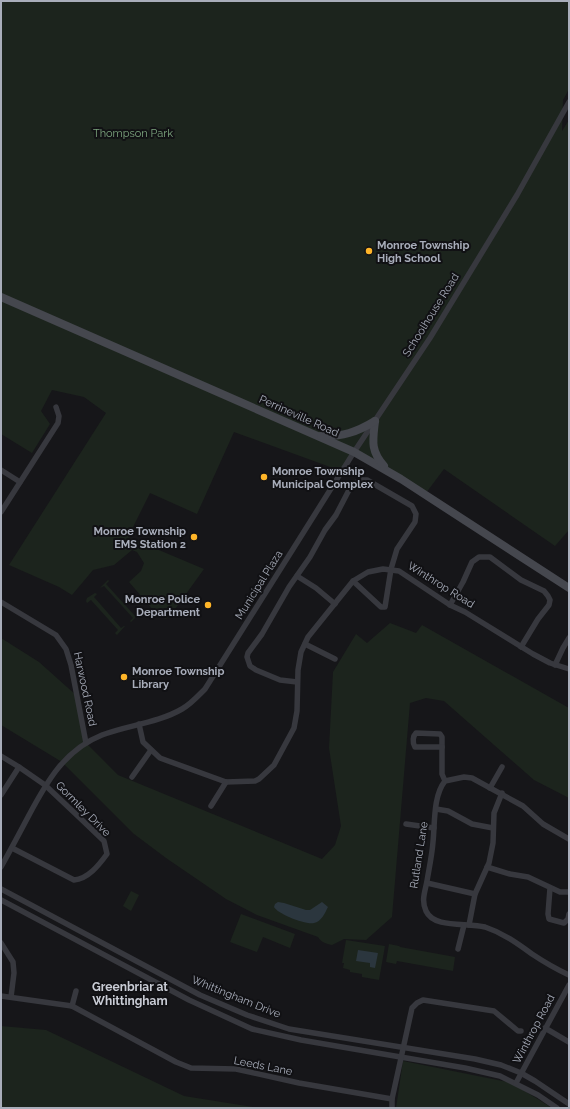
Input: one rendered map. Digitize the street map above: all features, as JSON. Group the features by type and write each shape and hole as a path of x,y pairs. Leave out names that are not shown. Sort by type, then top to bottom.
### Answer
{"street":[{"name":"Schoolhouse Road","path":"354,452 433,332 517,195 569,102"},
{"name":"Perrineville Road","path":"1,297 354,452 389,471 569,588"},
{"path":"1,512 58,423 59,416 56,407"},
{"path":"316,435 347,435 357,432 375,421"},
{"path":"375,421 372,441 374,450 379,460 389,471"},
{"name":"Municipal Plaza","path":"1,868 45,785 62,762 86,743 101,735 183,709 196,699 205,689 354,452"},
{"path":"1,470 20,482"},
{"path":"297,682 280,680 256,670 250,666 247,657 248,653 262,634 289,587 310,557 325,530 336,515 349,490 355,483 361,480 370,481 412,506 416,514 415,522 397,549 391,569 385,607 383,608 353,581"},
{"path":"450,605 472,562 479,557 490,557 520,580 544,592 550,600 549,605 538,619 521,647"},
{"name":"Winthrop Road","path":"139,724 143,742 160,758 226,782 255,782 274,765 294,728 298,711 297,682 301,652 308,637 353,581 368,572 383,569 399,571 450,605 465,612 521,647 550,663 569,669"},
{"path":"297,576 316,588 335,604"},
{"name":"Harwood Road","path":"1,602 56,635 66,649 71,665 86,743"},
{"path":"555,665 569,638"},
{"path":"305,644 335,659"},
{"path":"442,747 415,747 414,735 416,732 440,734 442,737 442,747 442,774 446,781 464,777 472,778 523,806 543,824 569,839"},
{"path":"132,777 151,750"},
{"path":"1,756 45,785"},
{"path":"1,794 19,767"},
{"path":"490,788 502,767"},
{"name":"Rutland Lane","path":"446,781 438,792 427,883 423,896 423,903 426,912 432,918 440,922 483,927 498,932 520,944 550,966 569,975"},
{"path":"210,806 226,782"},
{"name":"Gormley Drive","path":"12,848 74,880 86,876 96,868 107,854 104,841 45,785"},
{"path":"458,949 467,925 475,894 487,867 493,843 494,813 502,794"},
{"name":"Rutland Lane","path":"436,809 448,811 472,824 494,828"},
{"path":"406,824 434,828"},
{"path":"487,867 510,874 528,877 560,892 569,892"},
{"path":"427,883 475,894"},
{"path":"550,888 549,919 564,923 568,919 569,914"},
{"name":"Whittingham Drive","path":"1,889 200,995 247,1015 289,1029 475,1059 501,1065 535,1080 569,1104"},
{"name":"Whittingham Drive","path":"1,900 189,1000 252,1028 301,1040 402,1056 472,1069 500,1076 538,1095 557,1108"},
{"path":"1,943 13,962 14,973 10,997"},
{"name":"Winthrop Road","path":"516,1083 569,984"},
{"path":"72,1006 76,991"},
{"name":"Leeds Lane","path":"1,996 72,1006 176,1062 191,1068 236,1069 298,1084 392,1098"},
{"path":"392,1108 392,1098 412,1008 417,1003 423,1000 494,1011 518,1031 521,1030"},
{"path":"545,1028 569,1042"}],"green space":[{"name":"Thompson Park","path":"1,1 569,1 569,89 563,100 562,131 569,120 569,530 555,546 444,469 426,493 356,453 344,472 234,432 197,514 150,493 128,537 204,569 173,612 166,619 154,611 129,582 141,571 144,563 137,552 132,550 114,565 93,570 72,595 59,587 9,565 106,413 84,397 52,390 41,411 50,424 32,453 1,434"},
{"path":"108,580 109,581 106,584 135,616 139,614 131,622 130,621 133,618 104,586 100,588"},
{"path":"95,593 97,594 94,597 121,628 125,626 117,635 115,633 118,630 91,600 87,603 87,598"},
{"path":"390,623 416,633 422,625 569,708 569,798 534,780 444,701 426,698 410,703 392,917 366,940 344,939 332,945 328,944 318,937 257,915 226,899 134,834 62,762 1,725 1,638 39,662 77,696 86,743 118,775 322,859 335,845 341,826 329,748 333,672 356,634 367,643"},
{"path":"131,891 139,895 131,911 123,906"},
{"path":"241,914 295,934 290,948 263,937 257,952 230,942"},
{"path":"346,940 385,946 379,980 362,977 362,974 350,972 350,970 343,968 344,963 342,963"},
{"path":"389,944 455,957 453,971 397,961 396,964 386,962"},
{"path":"1,1026 46,1030 184,1096 259,1108 1,1108"},
{"path":"403,1061 512,1083 552,1108 396,1108"}],"shaded area":[{"path":"278,902 306,910 310,910 322,902 328,907 319,921 310,923 298,921 276,910 274,907"},
{"path":"358,950 378,953 375,968 370,967 370,963 356,961"}],"place":[{"name":"Monroe Township High School","path":"369,251"},
{"name":"Monroe Township Municipal Complex","path":"264,477"},
{"name":"Monroe Township EMS Station 2","path":"194,537"},
{"name":"Monroe Police Department","path":"208,605"},
{"name":"Monroe Township Library","path":"124,677"}],"district":[{"name":"Greenbriar at Whittingham","path":"130,994"}]}
